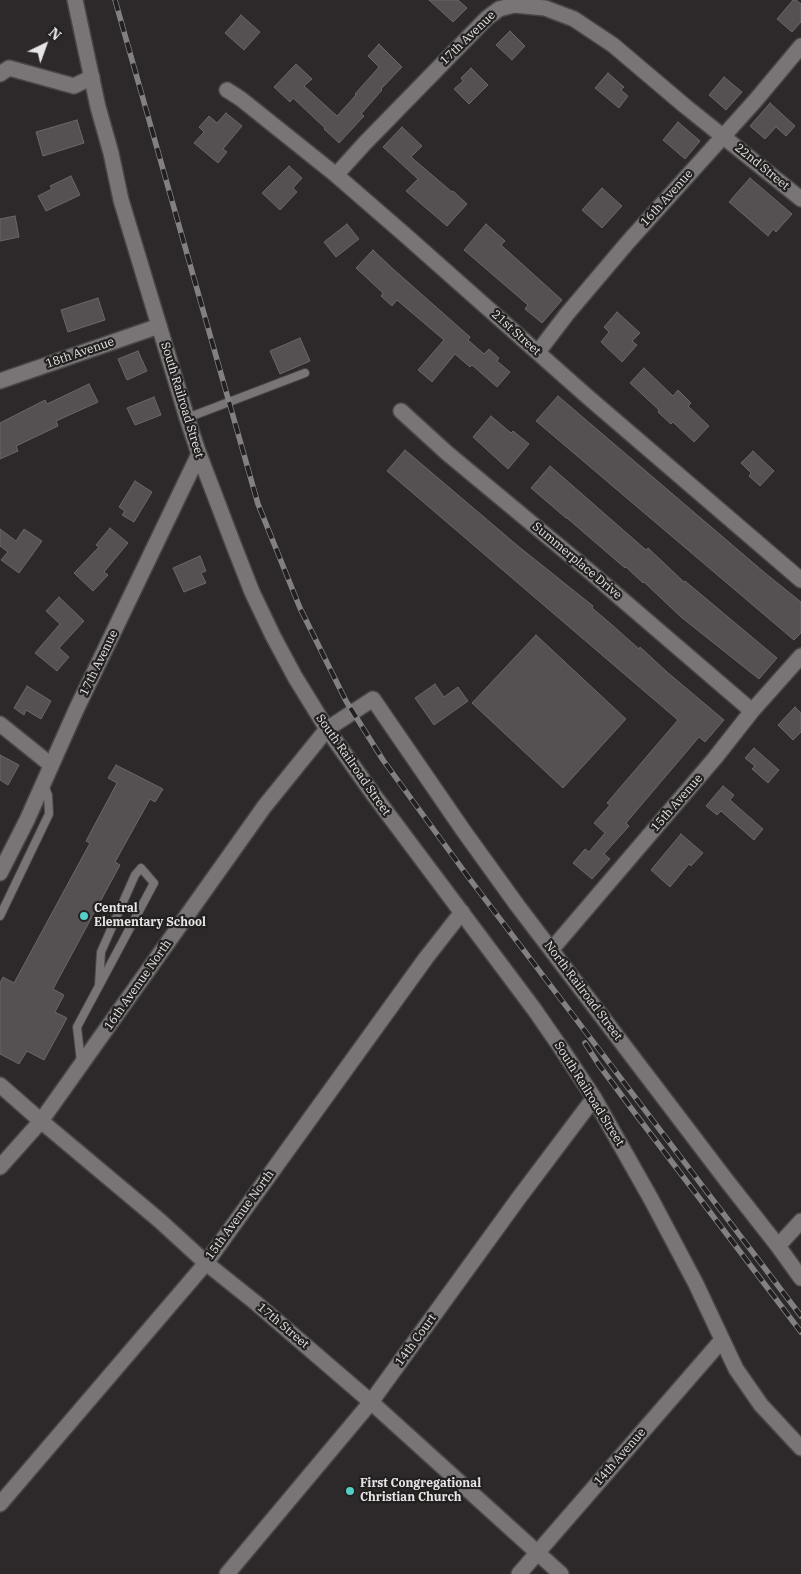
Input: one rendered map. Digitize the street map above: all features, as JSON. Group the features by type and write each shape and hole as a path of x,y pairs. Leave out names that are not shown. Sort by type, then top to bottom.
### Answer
{"street":[{"name":"South Railroad Street","path":"75,0 98,107 111,153 121,200 187,418 199,454 268,627 295,677 327,729 373,794 540,1017 594,1098 696,1284 736,1369 761,1405 801,1448"},
{"name":"17th Avenue","path":"336,175 371,136 487,18 500,9 514,5 545,8 574,19 613,45 685,106 724,136"},
{"name":"16th Avenue","path":"538,352 610,263 756,101 801,46"},
{"path":"0,74 9,68 74,86 92,78"},
{"name":"21st Street","path":"227,90 241,99 336,175 589,398 801,580"},
{"name":"22nd Street","path":"724,136 801,199"},
{"name":"18th Avenue","path":"0,381 159,326"},
{"name":"Summerplace Drive","path":"401,411 447,453 589,571 752,711"},
{"name":"17th Avenue","path":"0,873 27,820 51,765 199,454"},
{"name":"15th Avenue","path":"552,949 716,758 752,711 801,656"},
{"name":"North Railroad Street","path":"327,729 373,698 517,905 801,1278"},
{"path":"0,724 51,765"},
{"name":"16th Avenue North","path":"0,1167 41,1121 264,807 327,729"},
{"name":"15th Avenue North","path":"0,1504 206,1263 420,966 462,912"},
{"name":"17th Street","path":"0,1085 159,1220 206,1263 371,1402 561,1574"},
{"name":"14th Court","path":"227,1574 371,1402 594,1098"},
{"path":"778,1246 801,1221"},
{"name":"14th Avenue","path":"519,1574 536,1552 722,1340"}],"lane":[{"path":"187,418 305,373"},
{"path":"0,916 49,814 48,795 43,783"},
{"path":"82,1064 77,1027 100,985 154,883 141,868 135,876 101,952 100,985"}],"building":[{"path":"429,0 458,0 467,8 453,22"},
{"path":"793,0 801,4 801,22 792,32 777,19"},
{"path":"241,15 260,32 244,50 225,33"},
{"path":"510,31 525,46 512,60 496,45"},
{"path":"379,44 402,67 381,89 361,114 364,116 339,143 293,98 290,102 274,87 296,64 312,79 304,86 337,116 379,67 368,56"},
{"path":"471,68 488,85 469,104 454,89 463,81 461,78"},
{"path":"608,73 624,87 621,90 628,96 619,108 595,88"},
{"path":"724,77 742,92 726,110 709,95"},
{"path":"770,103 795,126 786,136 776,127 765,139 750,126"},
{"path":"226,113 242,126 223,149 227,152 218,163 194,143 204,132 199,127 209,116 217,123"},
{"path":"77,120 84,143 43,156 36,132"},
{"path":"678,122 700,141 685,159 663,140"},
{"path":"402,127 422,146 411,157 467,204 447,226 406,191 418,179 383,147"},
{"path":"289,166 302,178 293,188 297,192 280,210 262,193"},
{"path":"71,176 80,195 46,211 38,196 52,189 50,186"},
{"path":"750,178 792,214 776,232 773,229 768,236 729,202"},
{"path":"602,188 622,206 602,228 582,210"},
{"path":"15,216 19,237 0,241 0,219"},
{"path":"347,224 359,239 336,257 324,242"},
{"path":"486,224 505,241 501,245 562,300 542,323 525,309 528,305 464,250"},
{"path":"373,250 470,337 468,340 484,354 489,349 499,358 497,361 510,372 497,387 472,365 470,367 455,354 432,382 418,370 444,340 397,300 392,306 381,296 383,293 356,268"},
{"path":"98,298 105,320 68,332 61,310"},
{"path":"617,312 640,333 632,341 637,345 622,362 601,342 609,332 604,327"},
{"path":"300,338 310,361 280,374 270,351"},
{"path":"138,351 147,371 127,380 118,359"},
{"path":"644,368 673,396 678,390 691,403 688,406 709,426 694,442 673,422 671,424 630,383"},
{"path":"89,384 98,402 56,421 58,426 16,446 18,451 0,459 0,423 45,400 47,404"},
{"path":"558,396 801,602 801,633 794,640 536,421"},
{"path":"154,397 161,415 135,425 127,408"},
{"path":"491,416 511,433 513,431 529,444 508,469 473,437"},
{"path":"405,450 518,546 593,606 592,608 639,649 640,647 724,720 705,742 699,737 626,823 629,826 604,854 610,859 592,879 573,863 585,849 589,852 605,833 594,823 610,805 607,803 678,720 387,471"},
{"path":"753,451 774,471 760,486 749,476 751,473 741,463"},
{"path":"550,466 646,550 648,548 684,582 777,658 759,679 681,617 644,582 531,488"},
{"path":"135,481 152,492 134,522 122,515 125,511 119,507"},
{"path":"110,528 128,543 104,572 108,575 93,591 74,573 99,547 96,545"},
{"path":"0,529 16,541 24,529 42,541 19,573 1,560 8,552 0,546"},
{"path":"200,556 206,571 201,573 206,583 184,592 173,568"},
{"path":"59,597 84,621 59,648 69,657 57,671 35,653 60,624 46,611"},
{"path":"536,635 626,719 563,788 472,703"},
{"path":"435,684 444,697 458,687 468,701 434,725 415,698"},
{"path":"27,686 51,701 41,719 26,710 24,715 14,708"},
{"path":"795,707 801,713 801,732 793,740 778,725"},
{"path":"754,748 779,770 768,783 752,769 755,766 745,758"},
{"path":"0,755 19,765 8,785 0,780"},
{"path":"116,765 163,789 155,802 150,799 115,862 120,865 53,989 64,995 55,1012 67,1018 44,1060 27,1051 19,1064 0,1054 0,983 3,977 14,983 90,843 86,841 117,783 108,778"},
{"path":"723,786 734,795 730,800 763,829 754,840 721,811 717,815 706,806"},
{"path":"681,834 703,853 691,866 689,864 670,887 651,870"}],"railway":[{"path":"115,0 258,504 300,608 346,701 383,760 469,878 801,1316"},
{"path":"585,1043 631,1108 801,1332"}],"place":[{"name":"Central Elementary School","path":"84,916"},
{"name":"First Congregational Christian Church","path":"350,1491"}]}
